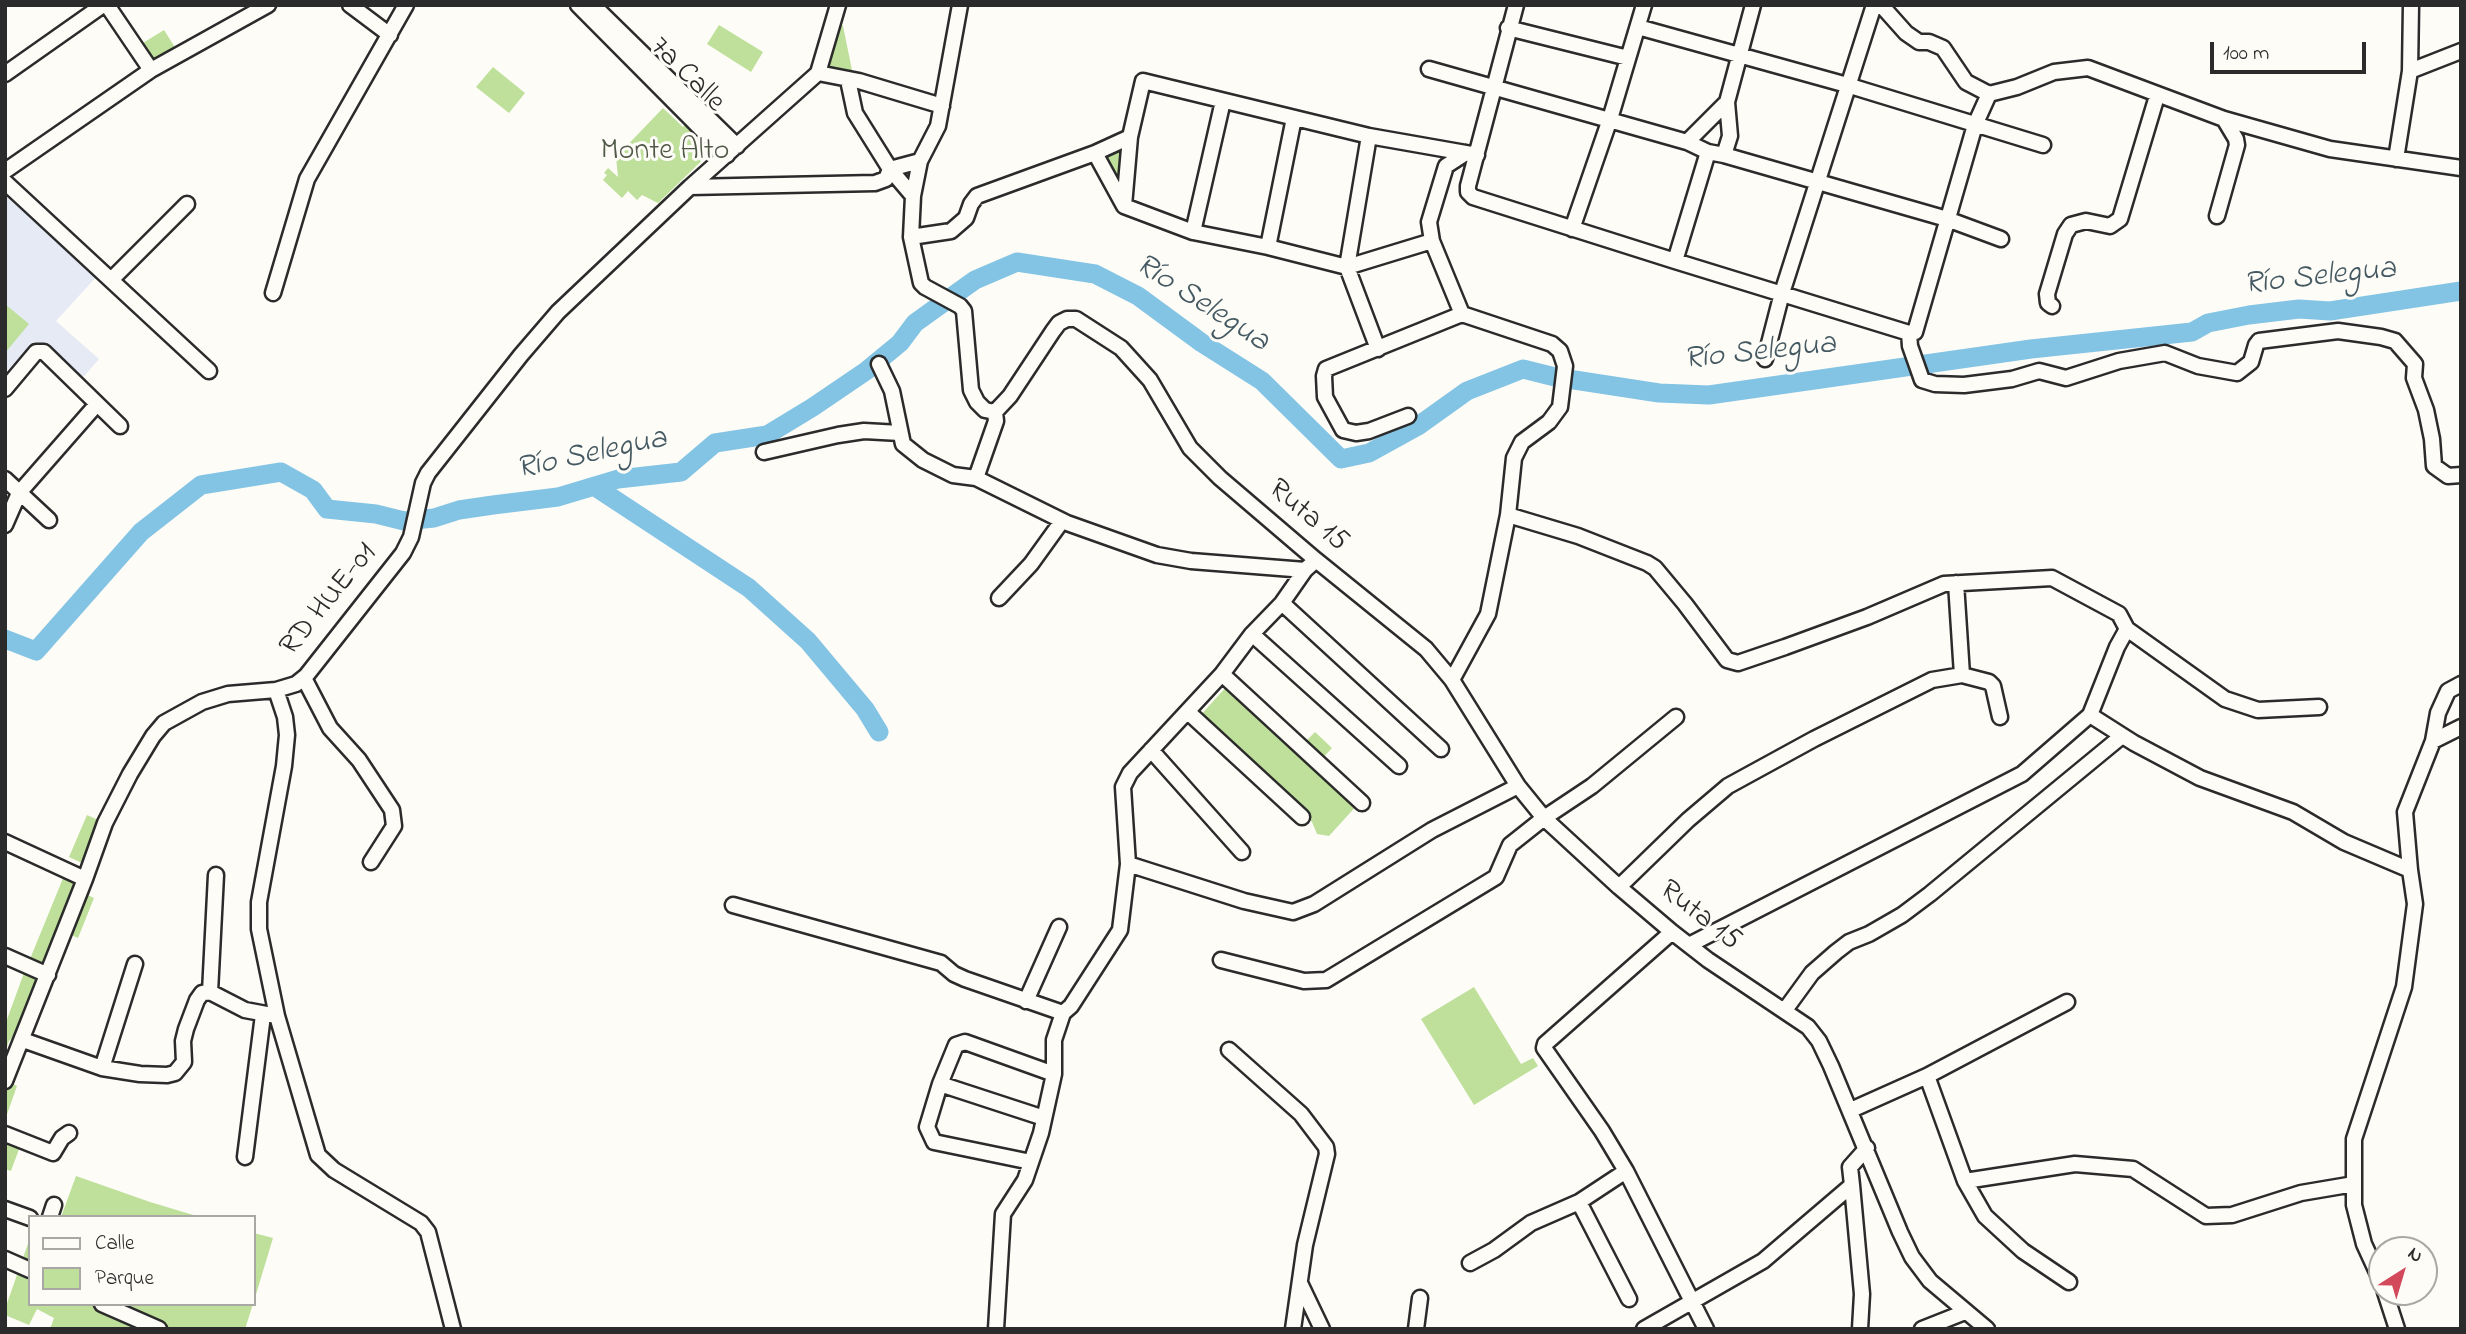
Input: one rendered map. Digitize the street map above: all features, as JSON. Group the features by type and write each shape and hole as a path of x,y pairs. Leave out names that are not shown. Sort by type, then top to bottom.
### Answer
{"street":[{"path":"5,74 105,5 151,70"},
{"path":"5,171 151,70 268,5"},
{"path":"350,5 390,35"},
{"path":"273,293 307,179 406,5"},
{"name":"7a Calle","path":"578,5 732,150"},
{"name":"7a Calle","path":"593,5 732,150"},
{"path":"732,150 818,73 838,5"},
{"path":"960,5 942,106 932,140 920,161 913,196 911,237 921,283 960,306 964,312 971,390 985,410 995,412 996,421 976,478"},
{"path":"1516,5 1495,87 1472,154 1468,192 1473,197 1782,293 1910,339"},
{"path":"1572,229 1610,119 1644,5"},
{"path":"1724,155 1730,136 1727,102 1753,5"},
{"path":"1765,359 1782,293 1874,5"},
{"path":"1881,5 1906,33 1919,42 1929,42 1943,48 1966,82 1989,94 2017,87 2054,72 2088,68 2224,119 2330,149 2461,168"},
{"path":"2396,159 2410,71 2411,5"},
{"path":"1638,27 1847,85 2043,145"},
{"path":"1508,28 1628,58"},
{"path":"2410,71 2461,51"},
{"path":"1429,69 1610,119 1687,142 1708,152 1947,219 2001,239"},
{"path":"818,73 859,81 942,106"},
{"path":"848,80 855,113 890,170 913,196"},
{"path":"1124,206 1130,137 1143,81 1369,136 1472,154"},
{"path":"1989,94 1975,125 1910,339 1922,380 1935,384 1964,385 2012,379 2039,371 2066,378 2119,361 2165,353 2198,366 2237,373 2251,362 2259,341 2338,331 2381,337 2395,341 2415,364 2414,378 2426,410 2434,466 2448,476 2461,475"},
{"path":"2052,306 2048,303 2047,294 2064,234 2071,225 2087,221 2109,226 2120,219 2157,96"},
{"path":"1193,232 1223,100"},
{"path":"1687,142 1727,102"},
{"path":"1268,247 1294,118"},
{"path":"2217,216 2237,145 2224,119"},
{"path":"1369,136 1347,267 1377,349"},
{"path":"911,237 951,231 966,218 978,196 1095,153 1130,137"},
{"name":"RD HUE-01","path":"5,1081 105,822 130,774 164,723 202,702 228,694 276,690 296,684 304,677 403,553 411,537 423,483 463,425 558,312 732,150"},
{"path":"1675,261 1708,152"},
{"path":"1095,153 1124,206 1193,232 1347,267 1432,241"},
{"path":"1462,314 1432,241 1429,222 1446,166 1472,154"},
{"path":"690,187 874,183 886,179 890,170 920,161"},
{"path":"5,182 209,370"},
{"path":"112,279 187,204"},
{"path":"1408,416 1369,431 1356,433 1343,430 1325,397 1326,369 1462,314 1552,344 1560,351 1565,366 1560,407 1549,422 1522,442 1514,458 1508,515 1488,614 1452,680"},
{"name":"Ruta 15","path":"995,412 1010,396 1059,323 1076,319 1121,348 1150,380 1190,447 1220,478 1311,565 1426,649 1452,680 1518,786 1544,818 1672,932 1708,960 1808,1027 1819,1041 1851,1110 1912,1257 1930,1281 1987,1329"},
{"path":"5,389 40,351 120,426"},
{"path":"879,364 892,391 904,444 923,460 953,475 976,478 1062,521 1168,557 1191,561 1311,565"},
{"path":"5,525 19,493 97,404"},
{"path":"764,452 864,431 900,433"},
{"path":"5,479 49,520"},
{"path":"1508,515 1578,536 1655,568 1727,660 1738,663 1867,617 1944,584 2052,578 2119,614 2127,629 2225,699 2258,710 2319,707"},
{"path":"999,598 1031,564 1062,521"},
{"path":"996,1329 1003,1214 1025,1180 1044,1118 1054,1074 1054,1040 1063,1013 1071,1006 1120,930 1128,864 1123,788 1130,773 1222,674 1311,565"},
{"path":"1956,583 1962,675"},
{"path":"1282,603 1441,749"},
{"path":"1689,945 2022,774 2090,715 2127,629"},
{"path":"1252,635 1399,766"},
{"path":"1222,674 1362,803"},
{"path":"1619,887 1688,820 1728,786 1932,680 1962,675 1985,681 1993,686 2000,717"},
{"path":"304,677 330,728 359,760 391,810 394,826 371,862"},
{"path":"2368,1253 2354,1205 2354,1139 2383,1044 2404,987 2415,904 2405,812 2433,741 2438,713 2448,691 2461,684"},
{"path":"276,690 285,717 287,735 284,766 259,902 259,929 270,1016 318,1155 334,1170 421,1223 428,1231 453,1329"},
{"path":"1188,712 1301,817"},
{"path":"2090,715 2122,736 2200,778 2293,812 2344,842 2410,870"},
{"path":"1221,960 1304,981 1326,980 1496,877 1510,845 1592,786 1676,716"},
{"path":"2433,741 2461,727"},
{"path":"1785,1010 1812,973 1836,952 1849,942 1902,915 1921,901 2122,736"},
{"path":"1151,750 1242,852"},
{"path":"1128,864 1244,901 1293,912 1314,904 1432,830 1518,786"},
{"path":"5,842 85,879"},
{"path":"210,992 216,874"},
{"path":"733,905 942,963 954,974 965,979 1063,1013"},
{"path":"1026,1001 1059,927"},
{"path":"1672,932 1545,1044 1544,1048 1602,1130 1626,1171 1706,1329"},
{"path":"5,956 48,975"},
{"path":"102,1068 135,964"},
{"path":"23,1040 102,1068 167,1075 175,1073 184,1062 183,1041 202,993 210,992 245,1010 270,1016"},
{"path":"1851,1110 1927,1076 2067,1002"},
{"path":"245,1157 270,1016"},
{"path":"1031,1162 934,1142 927,1127 956,1045 965,1042 1054,1074"},
{"path":"1229,1050 1301,1114 1326,1147 1327,1154 1311,1216 1293,1329"},
{"path":"1927,1076 1965,1181 1985,1216 2023,1251 2069,1282"},
{"path":"940,1084 1044,1118"},
{"path":"5,1134 53,1153 69,1133"},
{"path":"1860,1329 1862,1294 1850,1167 1867,1148"},
{"path":"1965,1181 2075,1164 2133,1169 2206,1216 2232,1215 2301,1193 2354,1184"},
{"path":"1470,1263 1494,1250 1531,1223 1579,1202 1626,1171"},
{"path":"1644,1329 1763,1261 1852,1185"},
{"path":"1579,1202 1629,1299"},
{"path":"5,1209 28,1217"},
{"path":"5,1259 28,1269"},
{"path":"1300,1282 1322,1329"},
{"path":"1416,1329 1420,1298"},
{"path":"107,1306 159,1329"},
{"path":"2390,1306 2397,1329"},
{"path":"1922,1329 1965,1312"}],"shaded area":[{"path":"5,189 99,274 56,321 99,359 80,381 34,341 5,373"}],"green space":[{"path":"838,21 843,26 853,75 824,70"},
{"path":"719,25 763,52 751,72 707,44"},
{"path":"164,30 176,49 155,62 143,43"},
{"path":"493,67 525,93 509,113 476,87"},
{"name":"Monte Alto","path":"663,108 683,127 688,123 715,148 658,203 642,195 637,200 628,191 622,198 603,180 607,175 604,173 608,168 618,177 616,157"},
{"path":"1127,144 1121,187 1098,154"},
{"path":"5,304 29,324 5,353"},
{"path":"1228,685 1359,803 1329,836 1317,834 1312,822 1197,719"},
{"path":"1315,732 1332,748 1319,762 1301,746"},
{"path":"87,815 100,821 82,863 69,857"},
{"path":"66,871 80,877 44,966 30,959"},
{"path":"81,892 94,898 78,938 65,932"},
{"path":"25,970 37,975 15,1035 9,1041 5,1052 5,1025"},
{"path":"1474,987 1521,1064 1533,1058 1538,1066 1474,1105 1421,1019"},
{"path":"9,1082 17,1086 5,1120 5,1091"},
{"path":"5,1134 22,1141 11,1171 5,1169"},
{"path":"76,1176 193,1215 62,1215"},
{"path":"256,1234 273,1238 256,1294"},
{"path":"28,1244 28,1306 252,1306 245,1329 50,1329 54,1318 37,1309 29,1325 5,1315"}],"waterway":[{"name":"Río Selegua","path":"5,639 36,651 141,532 201,485 281,472 313,490 327,509 376,514 404,521 434,518 459,510 558,497 618,479 681,472 715,443 767,435 813,407 866,371 900,343 915,323 975,280 1017,262 1095,274 1138,296 1202,343 1262,381 1341,459 1369,453 1418,426 1467,391 1523,369 1555,377 1659,393 1709,395 2031,349 2192,332 2208,323 2249,315 2299,309 2330,311 2461,291"},
{"path":"594,486 749,588 808,641 865,709 879,732"}]}
